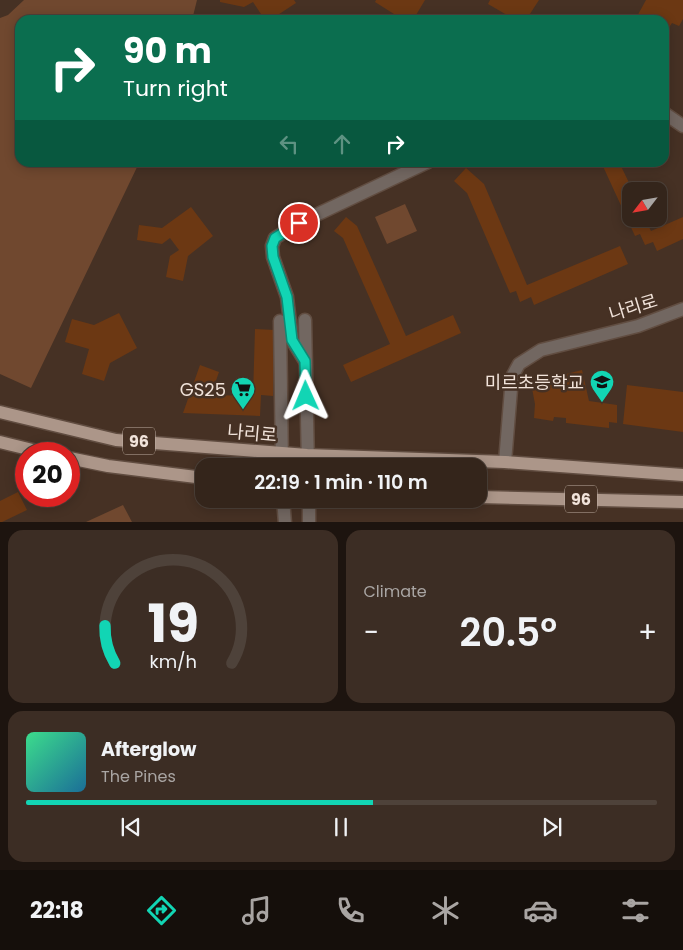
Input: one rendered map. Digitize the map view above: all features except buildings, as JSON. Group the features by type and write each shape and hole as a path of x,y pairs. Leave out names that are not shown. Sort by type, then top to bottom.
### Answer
{"main road":[{"name":"나리로","path":"0,412 116,440 282,453 298,458"},
{"path":"0,442 15,446"},
{"name":"96","path":"80,460 108,466 195,477"},
{"name":"나리로","path":"487,462 683,475"},
{"name":"96","path":"487,497 683,502"}],"street":[{"path":"669,117 683,126"},
{"path":"305,361 292,340 287,297 273,257 272,246 275,238 299,223 417,167"},
{"name":"나리로","path":"505,462 512,377 519,364 541,350 638,326 683,309"},
{"path":"280,320 282,458"},
{"path":"305,320 307,458"},
{"path":"281,363 292,340"},
{"path":"283,508 284,522"},
{"path":"308,508 309,522"}],"shaded area":[{"path":"24,0 197,0 193,15 15,15 15,167 137,167 31,388 0,374 0,18 8,15"},
{"path":"405,204 417,231 387,244 375,217"},
{"path":"123,505 132,522 86,522"}],"place":[{"name":"미르초등학교","path":"602,403"},
{"name":"GS25","path":"243,410"}],"route":[{"path":"299,223 275,238 272,246 273,257 287,297 292,340 305,361 306,396"}]}
